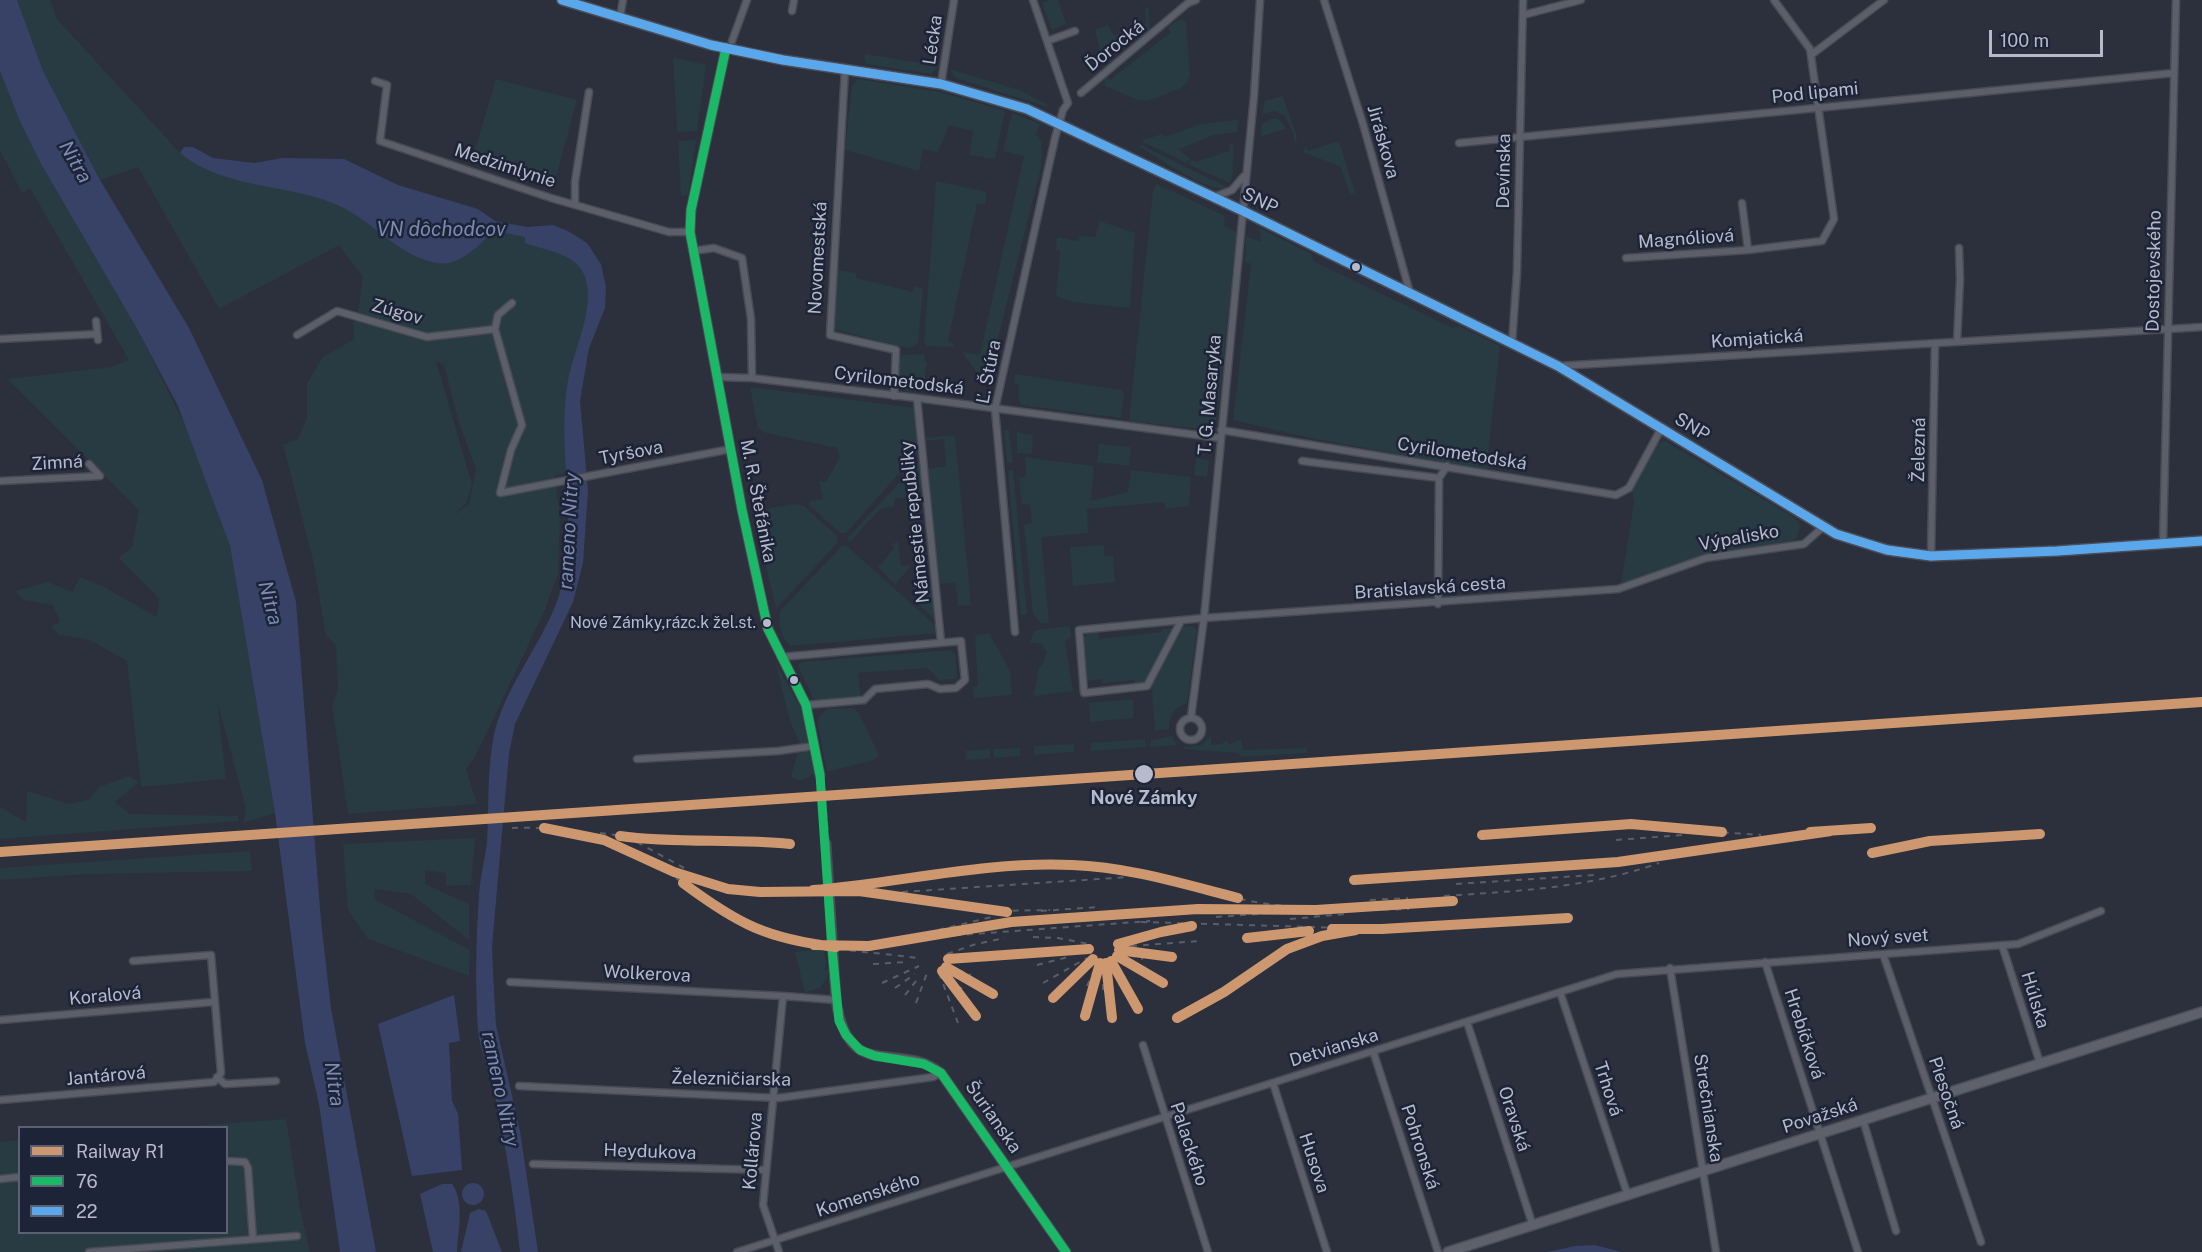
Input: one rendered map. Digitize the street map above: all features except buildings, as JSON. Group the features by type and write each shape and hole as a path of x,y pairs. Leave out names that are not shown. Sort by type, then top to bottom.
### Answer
{"main road":[{"name":"SNP","path":"562,0 783,60 941,84 1027,109 1243,211 1558,366 1745,478"},
{"name":"Výpalisko","path":"1745,478 1823,527 1881,548 1931,556 1969,556 2202,541"},
{"name":"Považská","path":"1448,1252 2202,1012"}],"street":[{"path":"620,17 623,0"},
{"name":"M. R. Štefánika","path":"747,0 729,44 691,210 690,232 768,629 807,705 820,776"},
{"path":"792,11 794,0"},
{"name":"Lécka","path":"941,84 954,0"},
{"name":"Ľ. Štúra","path":"1015,632 995,409 1049,167 1060,123 1068,103 1033,0"},
{"name":"Ďorocká","path":"1081,93 1188,3 1196,0"},
{"name":"T. G. Masaryka","path":"1191,717 1204,618 1243,211 1244,176 1254,96 1260,0"},
{"name":"Jiráskova","path":"1323,0 1363,124 1410,293"},
{"name":"Devínska","path":"1512,343 1518,272 1523,0"},
{"path":"1523,15 1581,0"},
{"path":"1774,0 1810,49 1817,108"},
{"path":"1811,55 1884,0"},
{"name":"Dostojevského","path":"2163,543 2176,0"},
{"path":"1047,41 1075,31"},
{"name":"Novomestská","path":"845,69 830,335 896,350 894,396"},
{"name":"Pod lipami","path":"1459,143 2174,73"},
{"name":"Medzimlynie","path":"375,81 387,85 380,141 669,232 690,232"},
{"path":"575,204 575,182 589,92"},
{"name":"Magnóliová","path":"1626,258 1748,250 1822,242 1834,219 1817,108"},
{"path":"1049,167 1059,169"},
{"path":"1214,197 1232,190 1244,176"},
{"path":"1041,201 1050,203"},
{"name":"Magnóliová","path":"1742,203 1748,250"},
{"path":"693,251 714,248 742,258 751,319 752,378"},
{"path":"1957,342 1959,248"},
{"path":"495,329 498,315 512,303"},
{"name":"Zúgov","path":"297,335 337,311 427,337 495,329"},
{"path":"0,339 97,337 96,321"},
{"name":"Komjatická","path":"1558,366 2202,327"},
{"name":"Tyršova","path":"495,329 522,425 511,450 500,493 731,449"},
{"name":"Železná","path":"1931,556 1935,343"},
{"name":"Cyrilometodská","path":"717,377 752,378 917,398 1220,438"},
{"name":"Námestie republiky","path":"917,398 941,642"},
{"name":"Cyrilometodská","path":"1221,430 1616,495 1629,488 1662,427"},
{"path":"1302,461 1438,478"},
{"name":"Zimná","path":"0,482 100,476 89,464"},
{"path":"1438,604 1438,478 1447,466"},
{"name":"Výpalisko","path":"1656,576 1724,555 1804,544 1823,527"},
{"name":"Bratislavská cesta","path":"1181,621 1147,686 1084,693 1079,630 1204,618 1438,604 1618,589 1656,576"},
{"path":"781,657 962,641 965,680 956,688 940,688 928,684 875,688 864,700 807,705"},
{"path":"637,759 778,752 814,746"},
{"name":"Šurianska","path":"826,843 832,950 837,1000 843,1030 860,1050 875,1056 924,1064 942,1073 1066,1252"},
{"name":"Nový svet","path":"1670,968 2026,942 2101,911"},
{"name":"Húlska","path":"2002,945 2040,1064"},
{"name":"Piesočná","path":"1883,954 1981,1242"},
{"path":"133,961 211,955 220,1073 216,1080"},
{"name":"Hrebíčková","path":"1765,962 1858,1252"},
{"name":"Detvianska","path":"1008,1167 1617,974 1670,968"},
{"name":"Strečnianska","path":"1670,968 1716,1252"},
{"name":"Wolkerova","path":"510,982 783,996"},
{"name":"Trhová","path":"1560,992 1628,1196"},
{"path":"783,996 837,1000"},
{"name":"Kollárova","path":"779,1252 763,1205 783,996"},
{"name":"Koralová","path":"0,1020 213,1002"},
{"name":"Oravská","path":"1467,1022 1533,1226"},
{"name":"Palackého","path":"1143,1045 1208,1252"},
{"name":"Pohronská","path":"1373,1052 1437,1252"},
{"name":"Železničiarska","path":"519,1086 772,1097 933,1077 942,1073"},
{"name":"Jantárová","path":"0,1100 216,1080 225,1084 276,1081"},
{"name":"Husova","path":"1273,1083 1327,1252"},
{"path":"1863,1120 1896,1231"},
{"path":"228,1161 240,1160 248,1167 253,1239"},
{"name":"Heydukova","path":"533,1164 766,1170"},
{"name":"Komenského","path":"736,1252 1008,1167"},
{"path":"0,1179 18,1178"},
{"path":"89,1252 297,1236"}],"shaded area":[{"path":"17,0 50,0 57,19 180,153 542,238 579,259 592,277 575,394 579,468 555,476 560,519 558,574 544,612 474,759 466,769 477,804 348,814 332,705 338,691 336,645 326,636 313,560 283,445 298,439 307,418 307,383 323,357 354,339 353,322 357,320 363,277 339,245 219,309 138,167 100,180 43,71","holes":["436,361 444,365 459,423 476,469 469,504 453,516 467,502 472,484"]},
{"path":"1058,0 1066,24 1052,30 1042,3"},
{"path":"1145,8 1148,8 1150,32 1144,38 1140,33 1103,61 1095,30 1108,25 1114,36 1146,23"},
{"path":"1180,19 1186,22 1190,74 1187,83 1181,88 1148,101 1138,100 1105,86 1106,76 1110,80 1171,32 1168,27"},
{"path":"866,54 940,66 931,74 866,64 864,57"},
{"path":"673,57 706,65 697,131 677,132"},
{"path":"949,69 1019,90 1048,105 1047,107 956,78"},
{"path":"0,71 41,164 136,327 192,439 230,546 275,813 243,823 246,809 217,700 226,779 141,787 127,661 90,640 60,635 51,627 60,622 53,605 24,600 15,591 48,582 72,592 80,577 104,587 157,617 159,598 119,558 132,547 139,510 7,379 111,367 129,360 30,188 22,193 0,150"},
{"path":"496,79 577,100 553,188 471,163"},
{"path":"858,79 940,92 1005,111 995,159 969,155 973,131 949,125 938,152 923,149 919,171 845,150 852,86"},
{"path":"1283,96 1297,137 1295,145 1293,132 1285,116 1275,111 1262,114 1265,101"},
{"path":"1012,113 1040,124 1036,134 1042,143 1041,168 986,385 962,352 980,355 1024,156 1003,151"},
{"path":"1274,118 1280,120 1286,129 1261,136 1262,124"},
{"path":"1238,120 1237,132 1214,135 1179,149 1190,159 1186,163 1141,141 1162,134 1164,137 1201,124"},
{"path":"696,140 688,195 681,196 678,141"},
{"path":"1339,141 1355,193 1350,194 1341,167 1303,152 1306,145 1308,151"},
{"path":"1229,144 1234,145 1232,179 1229,183 1188,164 1192,160 1196,162 1229,151"},
{"path":"1141,145 1227,188 1218,188 1195,180 1139,147"},
{"path":"936,181 987,192 985,205 977,204 948,341 953,343 953,347 927,346 924,342"},
{"path":"1157,184 1225,216 1224,225 1237,233 1216,425 1210,430 1129,421 1153,190"},
{"path":"1100,221 1135,233 1130,308 1072,302 1056,296 1060,251 1056,250 1057,237 1078,241 1080,236 1095,237"},
{"path":"1259,228 1312,254 1313,261 1453,328 1459,326 1500,346 1488,454 1495,456 1493,465 1487,470 1315,439 1233,420 1251,264 1245,261 1246,236 1261,242"},
{"path":"837,270 856,273 856,278 913,292 915,286 923,289 918,342 908,348 836,330 833,324"},
{"path":"925,354 924,361 927,362 923,392 901,390 897,360 903,355"},
{"path":"1015,374 1121,390 1124,393 1121,418 1021,405 1018,397 1019,384 1014,383"},
{"path":"750,387 915,408 920,450 846,533 840,533 809,505 810,501 823,499 819,481 826,482 840,457 837,448 766,433 758,428"},
{"path":"1004,430 1009,430 1013,463 1007,463"},
{"path":"1017,432 1033,435 1032,454 1017,453"},
{"path":"955,435 971,605 958,606 955,582 939,584 928,469 946,466 944,439 925,441 926,438"},
{"path":"1665,441 1795,518 1800,526 1797,538 1790,542 1711,552 1621,584 1634,502 1632,492 1649,455 1659,443"},
{"path":"1099,444 1131,447 1129,466 1097,462"},
{"path":"1025,457 1094,466 1091,501 1128,492 1131,470 1191,477 1189,506 1166,509 1164,502 1087,509 1088,533 1041,537 1049,623 1041,623 1033,614 1024,525 1032,523 1030,505 1022,504 1019,479 1026,476"},
{"path":"1196,458 1209,460 1207,477 1194,475"},
{"path":"921,460 925,490 917,491 918,496 895,499 894,506 880,509 849,543 848,537"},
{"path":"1013,470 1027,614 1021,615 1008,471"},
{"path":"795,504 803,505 838,537 837,543 776,609 753,511"},
{"path":"898,542 901,566 912,565 895,584 878,567 894,548 891,544"},
{"path":"1104,545 1104,556 1113,555 1115,582 1073,586 1070,547"},
{"path":"842,546 847,546 937,627 938,633 790,646 781,630 780,611"},
{"path":"933,584 937,619 935,620 916,602"},
{"path":"1070,626 1071,637 1065,641 1073,691 1034,696 1039,667 1043,664 1047,652 1041,644 1030,642 1035,630"},
{"path":"1191,626 1197,629 1187,703 1173,713 1169,729 1155,731 1152,690 1135,686 1135,680 1102,683 1102,679 1087,681 1083,639 1088,633 1098,632 1099,639"},
{"path":"989,633 1010,671 1012,695 974,698 973,687 978,686 975,636"},
{"path":"951,650 956,656 957,679 939,680 928,668 858,673 861,697 822,701 813,698 798,666 802,662"},
{"path":"776,664 804,714 809,738 807,742 800,743 790,721"},
{"path":"1133,699 1134,718 1090,722 1089,703"},
{"path":"853,708 859,713 879,755 874,760 827,772 817,720 826,709"},
{"path":"1211,735 1211,745 1221,744 1227,740 1229,745 1241,739 1243,750 1306,748 1307,753 1240,757 1239,753 1183,749 1202,745"},
{"path":"1172,736 1177,745 1150,747 1151,740"},
{"path":"1145,739 1146,747 1091,751 1091,743"},
{"path":"1074,744 1074,752 1034,755 1034,746"},
{"path":"1020,748 1020,756 994,758 993,749"},
{"path":"990,749 990,758 966,760 965,751"},
{"path":"807,751 812,754 816,773 801,781 791,777 797,754"},
{"path":"129,776 139,782 115,802 130,814 238,816 239,821 0,839 0,807 26,822 27,791 69,804 88,800 99,787"},
{"path":"475,838 471,885 446,886 446,873 425,870 425,884 469,904 469,940 411,894 375,889 374,899 470,950 469,976 368,939 348,910 343,844"},
{"path":"250,851 252,871 89,874 0,880 0,868"},
{"path":"822,949 827,962 824,970 828,970 828,976 820,988 805,992 795,952"},
{"path":"286,1119 300,1208 310,1252 0,1252 0,1142 18,1140 18,1234 228,1234 228,1126 191,1126"}],"water":[{"name":"Nitra","path":"0,0 17,0 43,71 100,180 189,328 262,480 296,602 321,921 331,1008 376,1252 340,1252 319,1104 305,1043 275,813 230,546 178,406 136,327 41,164 20,121 0,71"},
{"name":"VN dôchodcov","path":"184,147 193,147 213,158 254,163 283,158 344,159 398,185 478,209 495,221 527,227 553,225 568,231 587,243 601,264 606,287 605,308 589,348 580,401 588,491 583,563 573,602 515,724 509,754 492,946 496,1025 520,1131 538,1252 520,1252 501,1128 493,1087 479,1037 476,997 477,928 487,842 490,766 497,722 504,704 551,617 565,572 568,517 565,407 568,380 587,308 588,296 584,274 579,266 563,255 525,243 525,237 500,232 491,233 467,254 453,262 437,263 423,259 409,253 361,219 335,204 316,197 216,173 197,165 180,153"},
{"path":"454,995 460,1041 449,1043 452,1101 458,1114 462,1170 412,1176 378,1024"},
{"path":"469,1183 477,1183 484,1190 484,1198 477,1205 469,1205 462,1198 462,1190"},
{"path":"442,1184 452,1184 460,1208 457,1252 433,1252 420,1194"},
{"path":"479,1209 486,1211 502,1252 461,1252 470,1213"},
{"path":"1595,1245 1621,1252 1547,1252 1575,1246"}],"tunnel":[{"path":"820,775 826,843"}],"railway":[{"path":"1615,825 1761,835"},
{"path":"512,828 563,830 599,838 683,875 708,884 736,890 822,889"},
{"path":"1824,831 1871,828"},
{"path":"1509,869 1636,860 1683,851 1831,831"},
{"path":"600,833 664,841 745,841 790,844"},
{"path":"1872,853 1930,841 2040,834"},
{"path":"1616,840 1683,835"},
{"path":"637,842 684,868"},
{"path":"1444,896 1526,890 1580,883 1659,863"},
{"path":"813,890 1024,866 1094,866 1132,871 1245,900 1284,906 1348,910 1409,909"},
{"path":"1354,880 1472,872"},
{"path":"1456,884 1594,875"},
{"path":"902,892 1129,877"},
{"path":"676,878 724,913 761,932 828,948 918,958"},
{"path":"858,891 992,911 1050,910"},
{"path":"1370,900 1408,898"},
{"path":"1400,904 1453,901"},
{"path":"1041,911 1098,907"},
{"path":"1134,913 1229,908"},
{"path":"1216,917 1285,912"},
{"path":"1290,919 1346,914"},
{"path":"938,930 996,916"},
{"path":"1141,922 1382,929 1568,918"},
{"path":"919,938 1150,921"},
{"path":"1118,944 1182,928"},
{"path":"1247,938 1290,933"},
{"path":"1177,1018 1224,992 1287,949 1335,933"},
{"path":"868,946 927,936"},
{"path":"1033,937 1058,938 1089,944"},
{"path":"947,954 976,944 1005,938"},
{"path":"1131,946 1200,941"},
{"path":"948,959 1089,949"},
{"path":"1118,952 1143,959"},
{"path":"1037,965 1072,956"},
{"path":"1118,957 1139,969"},
{"path":"1043,983 1087,958"},
{"path":"1053,998 1093,959"},
{"path":"873,964 906,962"},
{"path":"1087,986 1098,962"},
{"path":"1103,990 1104,963"},
{"path":"1112,963 1124,984"},
{"path":"947,965 971,975"},
{"path":"1108,965 1114,988"},
{"path":"882,983 919,966"},
{"path":"943,970 962,989"},
{"path":"916,1003 927,973"},
{"path":"939,973 958,1023"},
{"path":"895,988 915,974"},
{"path":"905,995 920,976"}],"rail line":[{"name":"R1","path":"0,852 2202,702"},
{"name":"R1","path":"1482,835 1631,824 1722,832"},
{"name":"R1","path":"544,828 604,840 674,872 728,889 760,892 859,891 1007,912"},
{"name":"R1","path":"1810,832 1871,828"},
{"name":"R1","path":"1354,880 1618,862 1831,831"},
{"name":"R1","path":"1872,853 1930,841 2040,834"},
{"name":"R1","path":"620,836 663,840 790,844"},
{"name":"R1","path":"813,890 974,869 1072,865 1135,873 1238,898"},
{"name":"R1","path":"683,883 720,909 754,927 791,939 836,947"},
{"name":"R1","path":"814,945 869,946 1011,922 1198,909 1316,910 1453,901"},
{"name":"R1","path":"1332,929 1382,929 1568,918"},
{"name":"R1","path":"1118,944 1192,926"},
{"name":"R1","path":"1177,1018 1224,992 1287,949 1322,936 1356,930"},
{"name":"R1","path":"1247,938 1309,931"},
{"name":"R1","path":"948,959 1089,949"},
{"name":"R1","path":"1119,950 1172,957"},
{"name":"R1","path":"1117,956 1163,983"},
{"name":"R1","path":"1053,998 1093,959"},
{"name":"R1","path":"1111,961 1138,1009"},
{"name":"R1","path":"1085,1016 1100,963"},
{"name":"R1","path":"1106,963 1112,1018"},
{"name":"R1","path":"946,967 993,994"},
{"name":"R1","path":"942,971 976,1016"}],"transit line":[{"name":"22","path":"562,0 711,45 783,60 941,84 1027,109 1243,211 1558,366 1836,534 1887,550 1931,556 2057,551 2202,541"},
{"name":"76","path":"726,48 691,210 690,232 742,510 768,629 806,705 820,775 839,1021 846,1035 860,1050 875,1056 924,1064 941,1073 1066,1252"}],"place":[{"name":"Nové Zámky,rázc.k žel.st.","path":"767,623"},
{"name":"Nové Zámky","path":"1144,774"}],"water label":[{"name":"rameno Nitry","path":"569,531"},
{"name":"rameno Nitry","path":"500,1089"}]}
